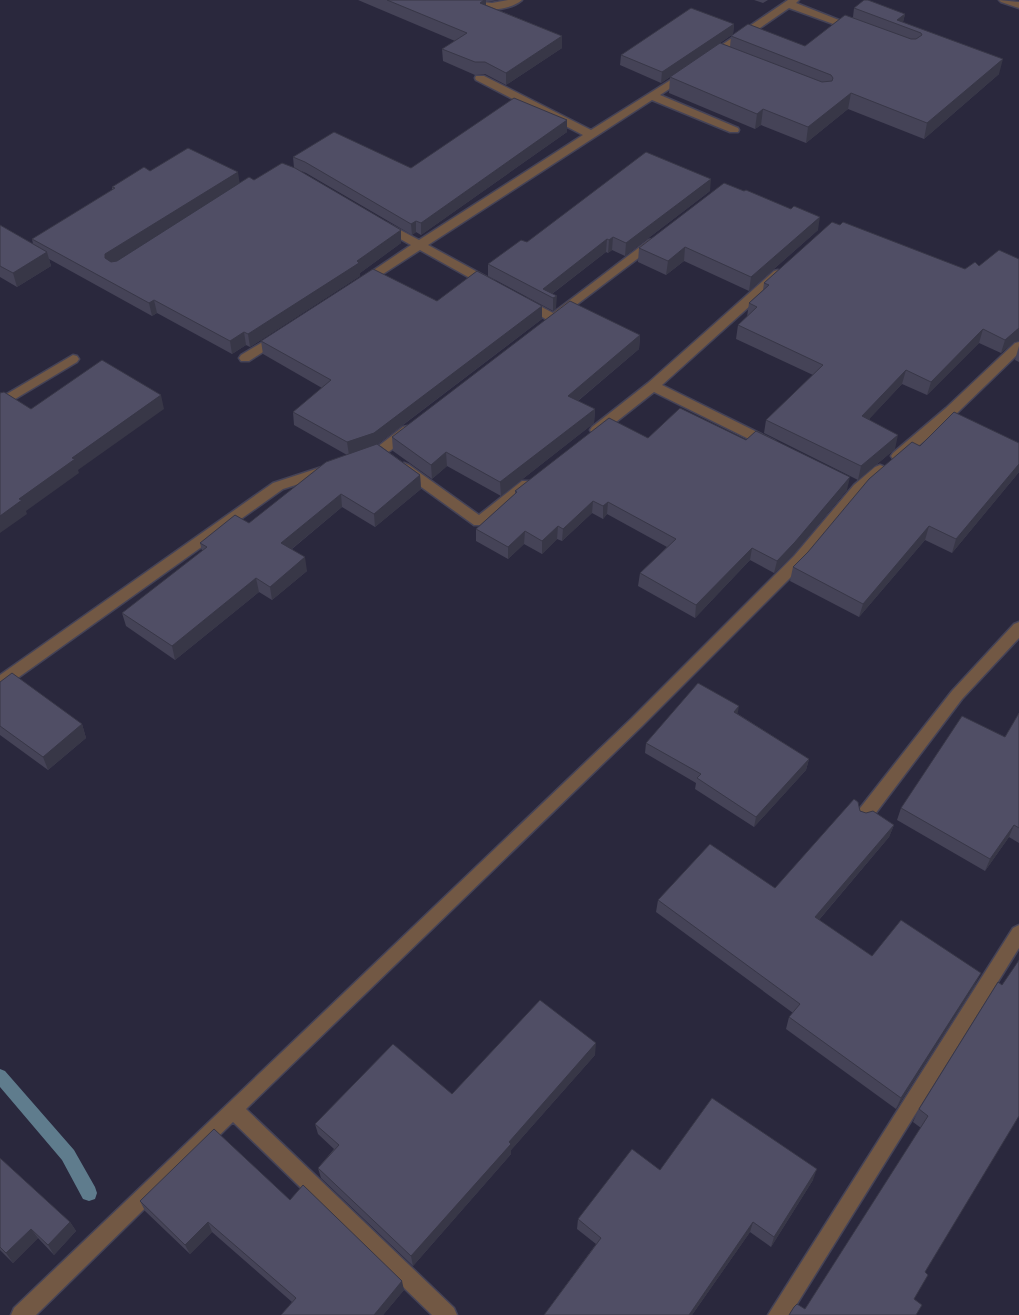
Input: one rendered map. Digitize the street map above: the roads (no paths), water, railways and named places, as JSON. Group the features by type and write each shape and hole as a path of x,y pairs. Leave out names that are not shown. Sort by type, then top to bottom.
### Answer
{"street":[{"path":"466,0 476,5 496,8 517,0"},
{"path":"1004,0 1019,5"},
{"path":"352,289 697,66 722,54 791,2 868,34"},
{"path":"480,78 592,135"},
{"path":"653,96 734,130"},
{"path":"376,221 418,246 553,318"},
{"path":"537,330 667,231"},
{"path":"585,440 653,386 785,267"},
{"path":"245,358 286,331"},
{"path":"21,1315 232,1109 637,722 799,560 854,486 952,412 1019,346"},
{"path":"0,404 73,359"},
{"path":"653,386 778,448"},
{"path":"357,460 381,451 420,421"},
{"path":"381,451 479,522 539,475"},
{"path":"0,683 278,486 340,466"},
{"path":"863,817 957,695 1019,628"},
{"path":"778,1315 1019,933"},
{"path":"232,1109 447,1315"}],"waterway":[{"path":"0,1076 68,1155 89,1193"}]}
